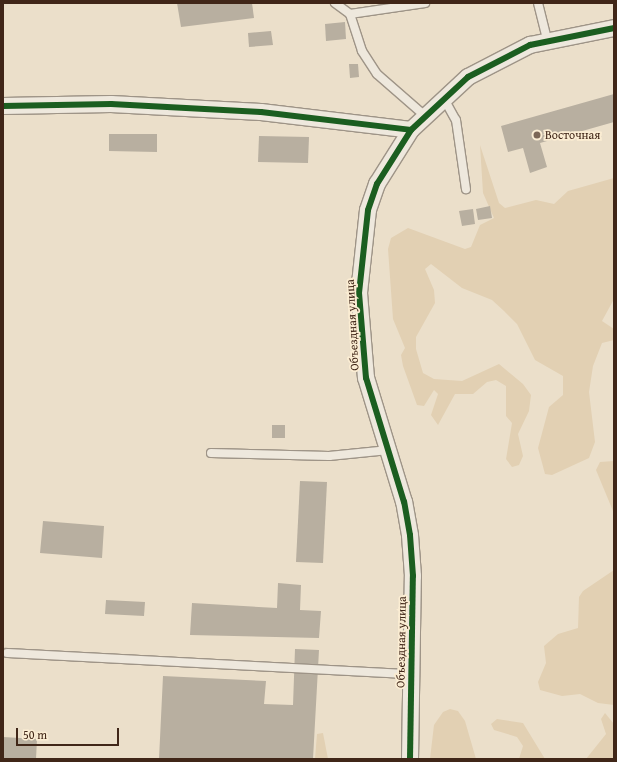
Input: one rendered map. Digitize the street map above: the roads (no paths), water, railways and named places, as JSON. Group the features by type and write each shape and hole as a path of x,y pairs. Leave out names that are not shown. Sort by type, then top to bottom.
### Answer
{"street":[{"name":"Объездная улица","path":"410,759 410,535 389,450 366,378 359,293 361,243 377,184 411,130 424,116 443,97 492,63 547,40 614,28"},
{"path":"3,106 111,104 261,112 411,130"}],"lane":[{"path":"335,3 350,14 362,51 377,74 424,116"},
{"path":"350,14 425,3"},
{"path":"538,3 547,40"},
{"path":"443,97 456,120 466,189"},
{"path":"211,453 329,456 389,450"},
{"path":"7,653 411,674"}],"place":[{"name":"Восточная","path":"537,135"}]}
